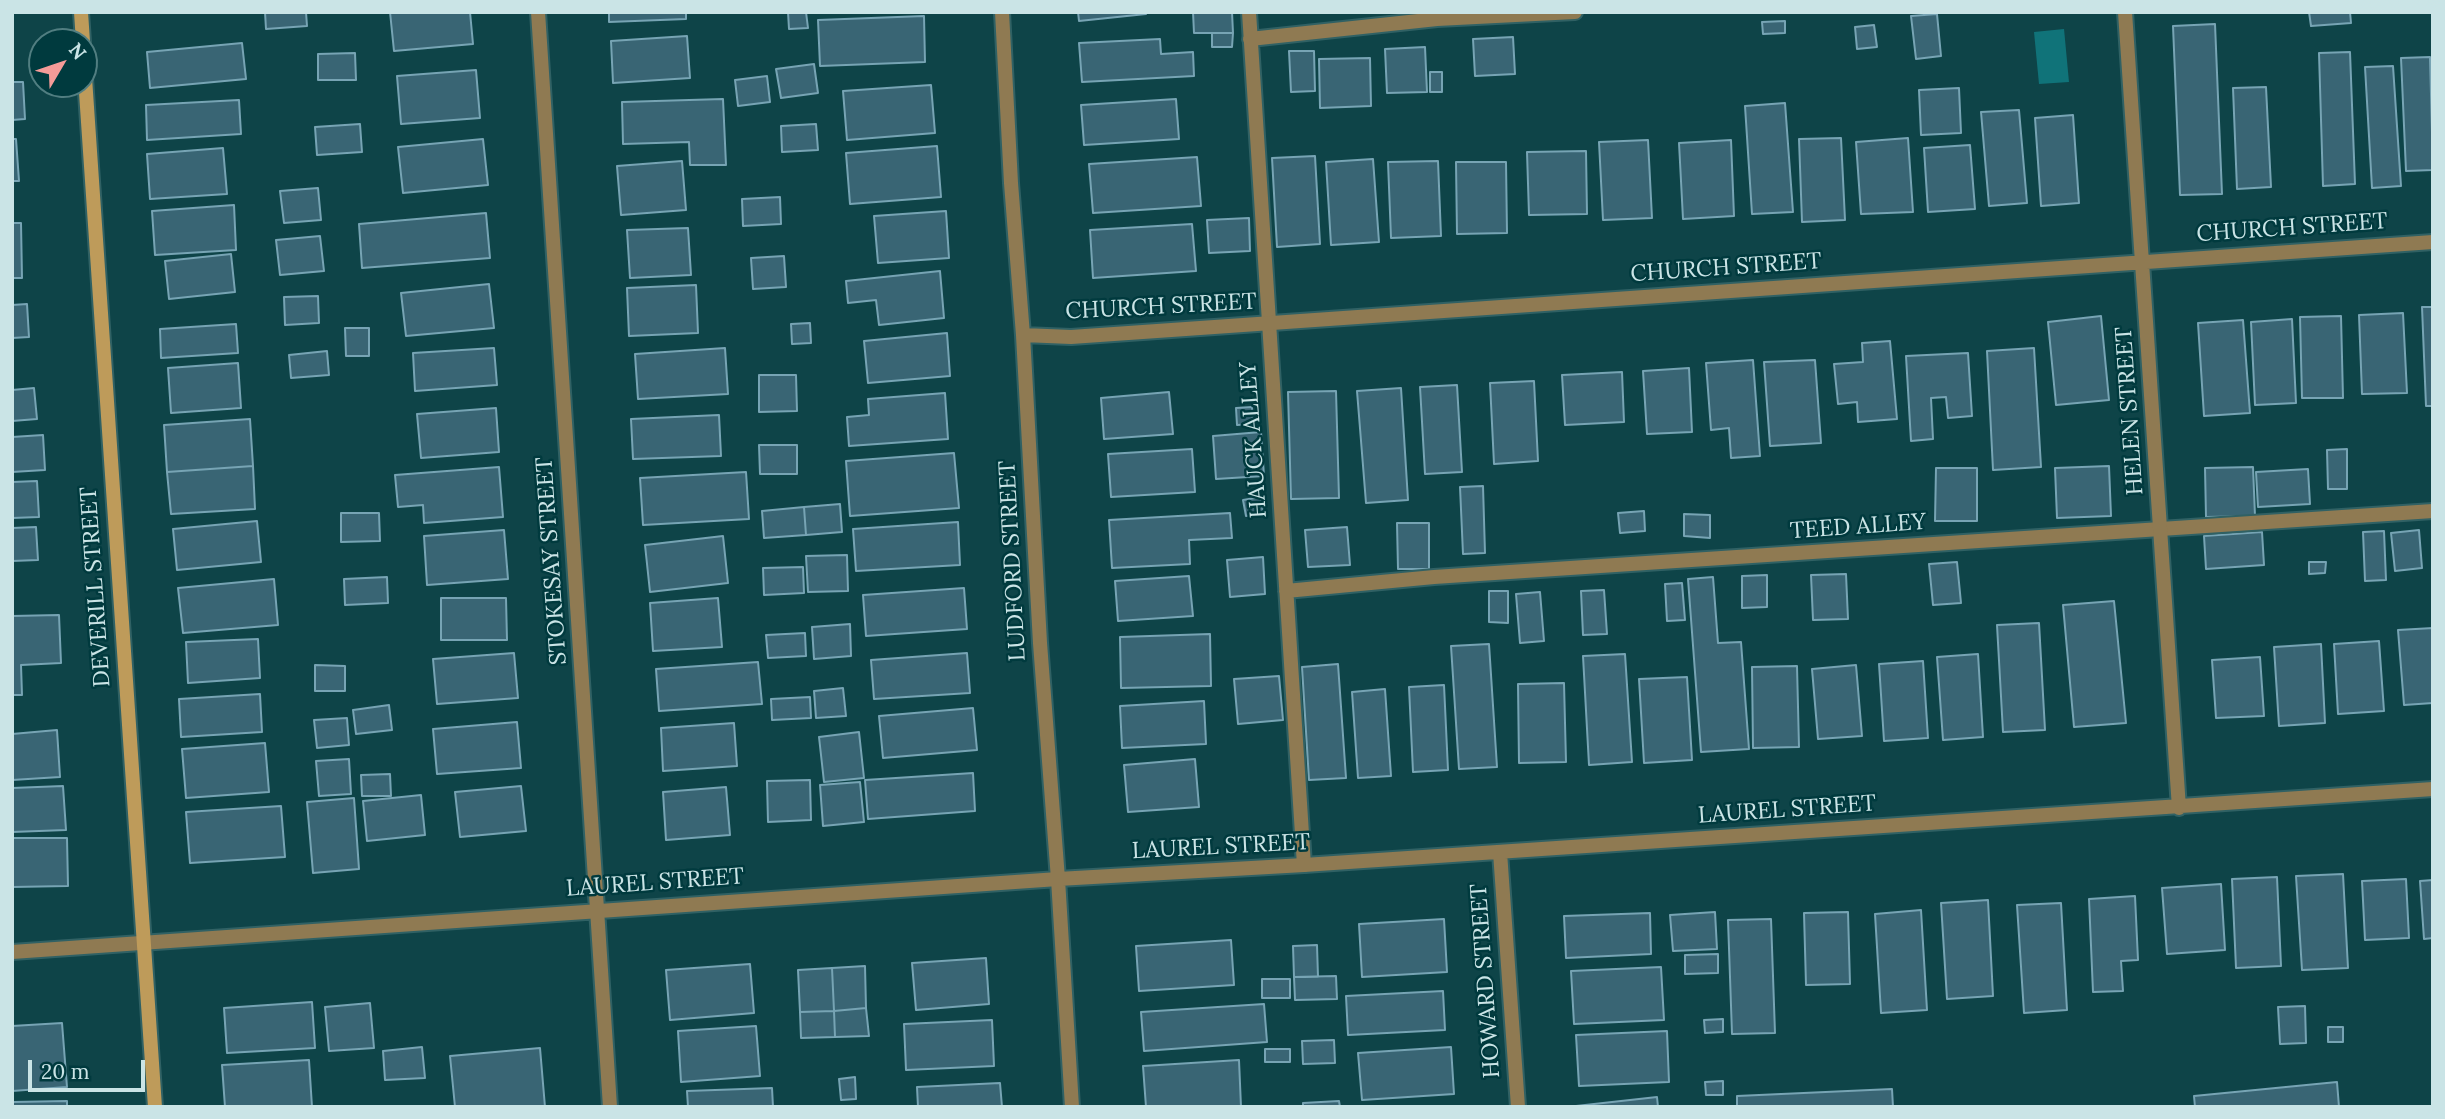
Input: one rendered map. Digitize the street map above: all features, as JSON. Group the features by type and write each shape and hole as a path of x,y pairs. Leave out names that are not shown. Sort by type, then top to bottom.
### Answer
{"main road":[{"name":"DEVERILL STREET","path":"86,98 155,1107"}],"street":[{"name":"STOKESAY STREET","path":"538,12 610,1107"},
{"name":"LUDFORD STREET","path":"1002,12 1040,643 1072,1107"},
{"name":"HAUCK ALLEY","path":"1249,12 1304,865"},
{"path":"1250,39 1437,19 1575,12"},
{"name":"HELEN STREET","path":"2125,12 2179,808"},
{"name":"CHURCH STREET","path":"1023,335 1071,337 1269,324 2433,242"},
{"name":"TEED ALLEY","path":"1286,591 1434,577 2433,511"},
{"name":"LAUREL STREET","path":"12,952 597,910 2179,808 2433,789"},
{"name":"HOWARD STREET","path":"1500,852 1518,1107"}],"water":[{"path":"2064,29 2069,82 2039,84 2034,32"}],"building":[{"path":"265,12 306,12 307,26 266,29"},
{"path":"390,12 470,12 473,44 394,51"},
{"path":"609,12 686,12 686,19 609,22"},
{"path":"788,12 806,12 808,28 789,29"},
{"path":"1078,12 1146,12 1146,14 1079,21"},
{"path":"1193,12 1232,12 1233,33 1194,33"},
{"path":"2309,12 2350,12 2351,23 2311,26"},
{"path":"1937,14 1941,56 1916,59 1911,16"},
{"path":"924,16 925,62 820,66 818,20"},
{"path":"1785,21 1785,33 1763,34 1762,22"},
{"path":"2215,24 2222,194 2180,195 2173,26"},
{"path":"1874,25 1877,47 1857,49 1855,27"},
{"path":"1212,33 1233,33 1232,47 1212,47"},
{"path":"687,36 690,78 613,83 611,41"},
{"path":"1513,37 1515,74 1475,76 1473,39"},
{"path":"1160,39 1161,54 1193,52 1194,76 1082,82 1079,43"},
{"path":"242,43 246,79 150,88 147,52"},
{"path":"1425,47 1427,92 1387,93 1385,49"},
{"path":"1289,51 1314,51 1315,91 1291,92"},
{"path":"2350,52 2355,184 2323,186 2319,53"},
{"path":"355,53 356,80 318,80 318,54"},
{"path":"2430,57 2433,170 2406,171 2401,58"},
{"path":"1370,58 1371,106 1320,108 1319,59"},
{"path":"814,64 818,93 781,98 776,69"},
{"path":"2393,66 2401,186 2372,188 2365,67"},
{"path":"476,70 480,118 401,124 397,76"},
{"path":"1430,72 1442,72 1442,92 1430,92"},
{"path":"767,76 770,102 738,106 735,80"},
{"path":"12,82 23,82 25,119 12,120"},
{"path":"931,85 935,133 847,140 843,91"},
{"path":"2266,87 2271,187 2237,189 2233,88"},
{"path":"1959,88 1961,133 1921,135 1919,90"},
{"path":"723,99 726,165 690,165 689,142 623,144 622,102"},
{"path":"1176,99 1179,139 1084,145 1081,105"},
{"path":"239,100 241,134 147,140 146,105"},
{"path":"1785,103 1793,212 1752,214 1745,106"},
{"path":"2019,110 2027,203 1989,206 1981,112"},
{"path":"2073,115 2079,203 2041,206 2035,118"},
{"path":"360,124 362,152 317,155 315,127"},
{"path":"816,124 818,150 782,152 781,126"},
{"path":"1841,138 1845,220 1802,222 1799,139"},
{"path":"1908,138 1913,212 1861,214 1856,142"},
{"path":"12,139 16,139 19,181 12,181"},
{"path":"483,139 488,185 403,193 398,147"},
{"path":"1648,140 1652,218 1603,220 1599,142"},
{"path":"1731,140 1734,216 1683,219 1679,143"},
{"path":"1970,145 1975,209 1928,212 1924,148"},
{"path":"937,146 941,197 850,204 846,153"},
{"path":"223,148 227,194 150,199 147,154"},
{"path":"1586,151 1587,214 1529,215 1527,152"},
{"path":"1315,156 1320,244 1277,247 1272,158"},
{"path":"1197,157 1201,206 1093,213 1089,164"},
{"path":"1373,159 1379,242 1331,245 1326,162"},
{"path":"682,161 686,210 621,215 617,166"},
{"path":"1438,161 1441,236 1391,238 1388,162"},
{"path":"1456,162 1506,162 1507,233 1457,234"},
{"path":"318,188 321,220 284,223 280,191"},
{"path":"780,197 781,224 743,226 742,199"},
{"path":"234,205 236,250 155,255 152,211"},
{"path":"946,211 949,258 878,263 874,216"},
{"path":"486,213 490,258 362,268 359,224"},
{"path":"1249,218 1250,251 1209,253 1207,220"},
{"path":"12,223 21,223 22,278 12,278"},
{"path":"1192,224 1196,271 1093,278 1090,230"},
{"path":"688,228 691,275 630,278 627,230"},
{"path":"320,236 324,271 280,275 276,240"},
{"path":"231,254 235,292 169,299 165,261"},
{"path":"784,256 786,287 753,289 751,258"},
{"path":"940,271 944,318 879,325 876,300 848,303 846,281"},
{"path":"489,284 494,328 406,336 401,293"},
{"path":"696,285 698,333 629,336 627,288"},
{"path":"318,296 319,323 285,325 284,297"},
{"path":"27,304 29,337 12,338 12,305"},
{"path":"2422,307 2433,307 2433,406 2426,406"},
{"path":"2403,313 2407,393 2362,394 2359,315"},
{"path":"2101,316 2109,400 2056,405 2048,322"},
{"path":"2341,316 2343,398 2302,398 2300,317"},
{"path":"2292,319 2296,403 2255,405 2251,322"},
{"path":"2243,320 2250,413 2204,416 2198,323"},
{"path":"810,323 811,343 792,344 791,324"},
{"path":"236,324 238,353 161,358 160,329"},
{"path":"345,328 369,328 369,356 346,356"},
{"path":"947,333 950,376 868,383 864,341"},
{"path":"1890,341 1897,419 1858,422 1857,402 1838,404 1834,364 1863,362 1862,343"},
{"path":"494,348 497,385 415,391 413,353"},
{"path":"725,348 728,394 638,399 635,354"},
{"path":"2034,348 2041,467 1993,470 1987,351"},
{"path":"327,351 329,375 291,378 289,355"},
{"path":"1968,353 1972,416 1948,418 1946,397 1931,398 1933,439 1911,441 1906,356"},
{"path":"1753,360 1760,456 1731,458 1729,428 1711,430 1706,363"},
{"path":"1815,360 1821,443 1770,446 1764,362"},
{"path":"238,363 241,408 171,413 168,368"},
{"path":"1689,368 1692,432 1647,434 1643,371"},
{"path":"1622,372 1624,422 1565,425 1562,375"},
{"path":"759,375 796,375 797,411 759,412"},
{"path":"1534,381 1538,461 1494,464 1490,383"},
{"path":"1457,385 1462,472 1425,474 1420,387"},
{"path":"34,388 37,419 12,421 12,390"},
{"path":"1401,388 1408,500 1366,503 1357,391"},
{"path":"1336,391 1339,498 1291,499 1288,392"},
{"path":"1169,392 1173,434 1104,439 1101,398"},
{"path":"945,393 948,439 849,446 847,417 869,415 868,399"},
{"path":"1252,407 1253,424 1237,425 1236,408"},
{"path":"496,408 499,452 421,458 417,414"},
{"path":"719,415 721,456 633,459 631,419"},
{"path":"250,419 253,466 167,472 164,425"},
{"path":"1261,432 1264,476 1216,479 1213,436"},
{"path":"43,435 45,470 12,472 12,437"},
{"path":"759,445 797,445 797,474 760,474"},
{"path":"1192,449 1195,492 1111,497 1108,454"},
{"path":"2347,449 2347,489 2328,489 2327,450"},
{"path":"954,453 959,508 850,516 846,461"},
{"path":"253,466 255,509 171,514 167,472"},
{"path":"2109,466 2111,516 2057,518 2055,468"},
{"path":"499,467 503,517 424,523 423,505 398,507 395,475"},
{"path":"2253,467 2255,516 2206,517 2205,468"},
{"path":"1936,468 1977,468 1977,521 1935,521"},
{"path":"2308,469 2310,504 2258,507 2256,472"},
{"path":"746,472 749,519 643,525 640,478"},
{"path":"37,481 39,517 12,518 12,482"},
{"path":"1483,486 1485,553 1463,554 1460,487"},
{"path":"1261,497 1263,514 1246,516 1243,500"},
{"path":"840,504 842,532 806,535 804,507"},
{"path":"804,507 806,535 764,538 762,511"},
{"path":"1644,511 1645,531 1620,533 1618,513"},
{"path":"341,513 379,513 380,541 341,542"},
{"path":"1230,513 1232,538 1189,540 1190,564 1112,568 1109,520"},
{"path":"1684,514 1710,515 1710,538 1684,536"},
{"path":"257,521 261,562 177,570 173,529"},
{"path":"958,522 960,565 856,571 853,529"},
{"path":"1397,523 1429,523 1429,569 1398,569"},
{"path":"36,527 38,560 12,561 12,528"},
{"path":"1347,527 1350,565 1308,567 1305,530"},
{"path":"504,530 508,579 427,585 424,536"},
{"path":"2419,530 2422,568 2395,571 2391,533"},
{"path":"2384,531 2386,580 2365,581 2363,532"},
{"path":"2262,532 2264,565 2206,569 2204,536"},
{"path":"723,536 728,583 650,592 645,545"},
{"path":"847,555 848,591 808,592 806,556"},
{"path":"1263,557 1265,594 1230,597 1227,560"},
{"path":"1957,562 1961,603 1933,605 1929,564"},
{"path":"2309,562 2326,562 2325,573 2309,574"},
{"path":"803,567 804,593 764,595 763,568"},
{"path":"1846,574 1848,619 1813,620 1811,575"},
{"path":"1767,575 1767,607 1742,608 1742,576"},
{"path":"1189,576 1193,616 1118,621 1115,581"},
{"path":"387,577 388,603 345,605 344,579"},
{"path":"1713,577 1718,643 1741,642 1749,749 1701,752 1688,579"},
{"path":"274,579 278,625 183,633 178,588"},
{"path":"1682,583 1685,620 1667,621 1665,584"},
{"path":"964,588 967,629 866,636 863,595"},
{"path":"1604,590 1607,634 1583,635 1581,591"},
{"path":"1489,591 1508,591 1508,623 1489,622"},
{"path":"1540,592 1544,641 1520,643 1516,594"},
{"path":"441,598 506,598 507,640 441,640"},
{"path":"718,598 722,647 653,651 650,603"},
{"path":"2114,601 2126,723 2074,727 2063,605"},
{"path":"59,615 61,663 21,665 22,695 12,695 12,616"},
{"path":"2039,623 2045,730 2003,732 1997,625"},
{"path":"850,624 851,656 814,659 812,627"},
{"path":"2433,628 2433,703 2404,705 2398,630"},
{"path":"805,633 806,656 768,658 766,635"},
{"path":"1210,634 1211,686 1121,688 1120,637"},
{"path":"258,639 260,678 188,683 186,642"},
{"path":"2379,641 2384,711 2338,714 2334,644"},
{"path":"1489,644 1497,767 1459,769 1451,646"},
{"path":"2321,644 2325,723 2279,726 2274,647"},
{"path":"514,653 518,698 437,704 433,659"},
{"path":"967,653 970,693 874,699 871,660"},
{"path":"1625,654 1632,762 1589,765 1583,656"},
{"path":"1978,654 1983,737 1943,740 1937,657"},
{"path":"2260,657 2264,716 2216,718 2212,660"},
{"path":"1923,661 1928,738 1884,741 1879,664"},
{"path":"758,662 762,704 659,711 656,669"},
{"path":"1338,664 1346,778 1309,780 1302,667"},
{"path":"315,665 345,666 345,691 315,691"},
{"path":"1856,665 1862,736 1818,739 1812,669"},
{"path":"1797,666 1799,747 1753,748 1752,667"},
{"path":"1279,676 1283,720 1238,724 1234,679"},
{"path":"1687,677 1692,760 1644,763 1639,679"},
{"path":"1564,683 1566,762 1519,763 1518,684"},
{"path":"1444,685 1448,770 1413,772 1409,687"},
{"path":"843,688 846,716 816,718 814,691"},
{"path":"1385,689 1391,776 1358,778 1352,692"},
{"path":"260,694 262,732 181,737 179,699"},
{"path":"810,697 811,718 772,720 771,699"},
{"path":"1204,701 1206,744 1122,748 1120,706"},
{"path":"389,705 392,730 356,734 353,710"},
{"path":"973,708 977,750 883,758 879,716"},
{"path":"347,718 349,745 317,748 314,720"},
{"path":"517,722 521,768 437,774 433,729"},
{"path":"734,723 737,766 663,771 661,728"},
{"path":"57,730 60,777 12,780 12,734"},
{"path":"859,732 864,778 824,782 819,737"},
{"path":"265,743 269,792 186,798 182,749"},
{"path":"349,759 351,794 319,796 316,761"},
{"path":"1195,759 1199,807 1128,812 1124,765"},
{"path":"973,773 975,811 868,819 865,780"},
{"path":"390,774 391,796 362,796 361,775"},
{"path":"810,780 811,820 768,822 767,781"},
{"path":"860,782 864,822 823,826 820,785"},
{"path":"63,786 66,830 12,832 12,788"},
{"path":"521,786 526,831 460,837 455,792"},
{"path":"726,787 730,835 666,840 663,792"},
{"path":"421,795 425,835 367,841 363,801"},
{"path":"354,798 359,869 313,873 307,802"},
{"path":"281,806 285,857 190,863 186,812"},
{"path":"12,838 67,838 68,886 12,887"},
{"path":"2343,874 2348,968 2302,970 2296,876"},
{"path":"2277,877 2281,966 2236,968 2232,879"},
{"path":"2406,879 2409,938 2365,940 2362,881"},
{"path":"2433,880 2433,938 2424,939 2420,881"},
{"path":"2221,884 2225,950 2167,954 2162,888"},
{"path":"2135,896 2138,960 2121,961 2123,991 2093,992 2089,899"},
{"path":"1988,900 1993,996 1947,999 1941,903"},
{"path":"2061,903 2067,1010 2024,1013 2017,905"},
{"path":"1921,910 1927,1010 1881,1013 1875,914"},
{"path":"1715,912 1717,949 1673,951 1670,915"},
{"path":"1848,912 1850,984 1806,985 1804,913"},
{"path":"1650,913 1651,954 1566,958 1564,916"},
{"path":"1444,919 1447,972 1362,977 1359,924"},
{"path":"1771,919 1775,1033 1732,1034 1728,920"},
{"path":"1231,940 1234,985 1139,991 1136,946"},
{"path":"1317,945 1318,977 1294,977 1293,946"},
{"path":"1718,954 1718,973 1685,974 1685,955"},
{"path":"986,958 989,1004 916,1010 912,963"},
{"path":"750,964 754,1013 670,1020 666,970"},
{"path":"865,966 866,1008 834,1011 832,968"},
{"path":"1661,967 1664,1020 1574,1024 1571,971"},
{"path":"832,968 834,1011 800,1012 798,970"},
{"path":"1336,976 1337,999 1295,1000 1294,977"},
{"path":"1262,979 1290,979 1290,998 1262,998"},
{"path":"1443,991 1445,1030 1348,1035 1346,996"},
{"path":"312,1002 315,1048 227,1053 224,1008"},
{"path":"370,1003 374,1048 329,1051 325,1007"},
{"path":"1264,1004 1267,1042 1144,1051 1141,1012"},
{"path":"2305,1006 2306,1043 2280,1044 2278,1007"},
{"path":"866,1008 869,1036 835,1037 834,1011"},
{"path":"834,1011 835,1037 801,1038 800,1012"},
{"path":"1723,1019 1723,1032 1705,1033 1704,1020"},
{"path":"992,1020 994,1066 906,1070 904,1024"},
{"path":"62,1023 67,1087 12,1091 12,1026"},
{"path":"756,1026 760,1076 681,1082 678,1031"},
{"path":"2328,1027 2343,1027 2343,1042 2328,1042"},
{"path":"1667,1031 1669,1082 1579,1086 1576,1035"},
{"path":"1334,1040 1335,1063 1303,1064 1302,1041"},
{"path":"422,1047 425,1078 385,1080 383,1051"},
{"path":"1451,1047 1454,1094 1362,1100 1358,1053"},
{"path":"540,1048 545,1107 455,1107 450,1056"},
{"path":"1265,1049 1290,1049 1290,1062 1265,1062"},
{"path":"309,1060 312,1107 225,1107 222,1065"},
{"path":"1239,1060 1241,1107 1146,1107 1143,1066"},
{"path":"855,1077 856,1099 841,1100 839,1079"},
{"path":"1723,1081 1723,1095 1706,1095 1705,1082"},
{"path":"2337,1082 2339,1107 2195,1107 2194,1096"},
{"path":"1000,1083 1002,1107 918,1107 917,1087"},
{"path":"772,1088 773,1107 688,1107 687,1091"},
{"path":"1892,1089 1893,1107 1737,1107 1737,1096"},
{"path":"1657,1097 1658,1107 1576,1107 1576,1106"},
{"path":"67,1101 67,1107 13,1107 13,1102"},
{"path":"1339,1101 1340,1107 1303,1107 1303,1103"}]}
